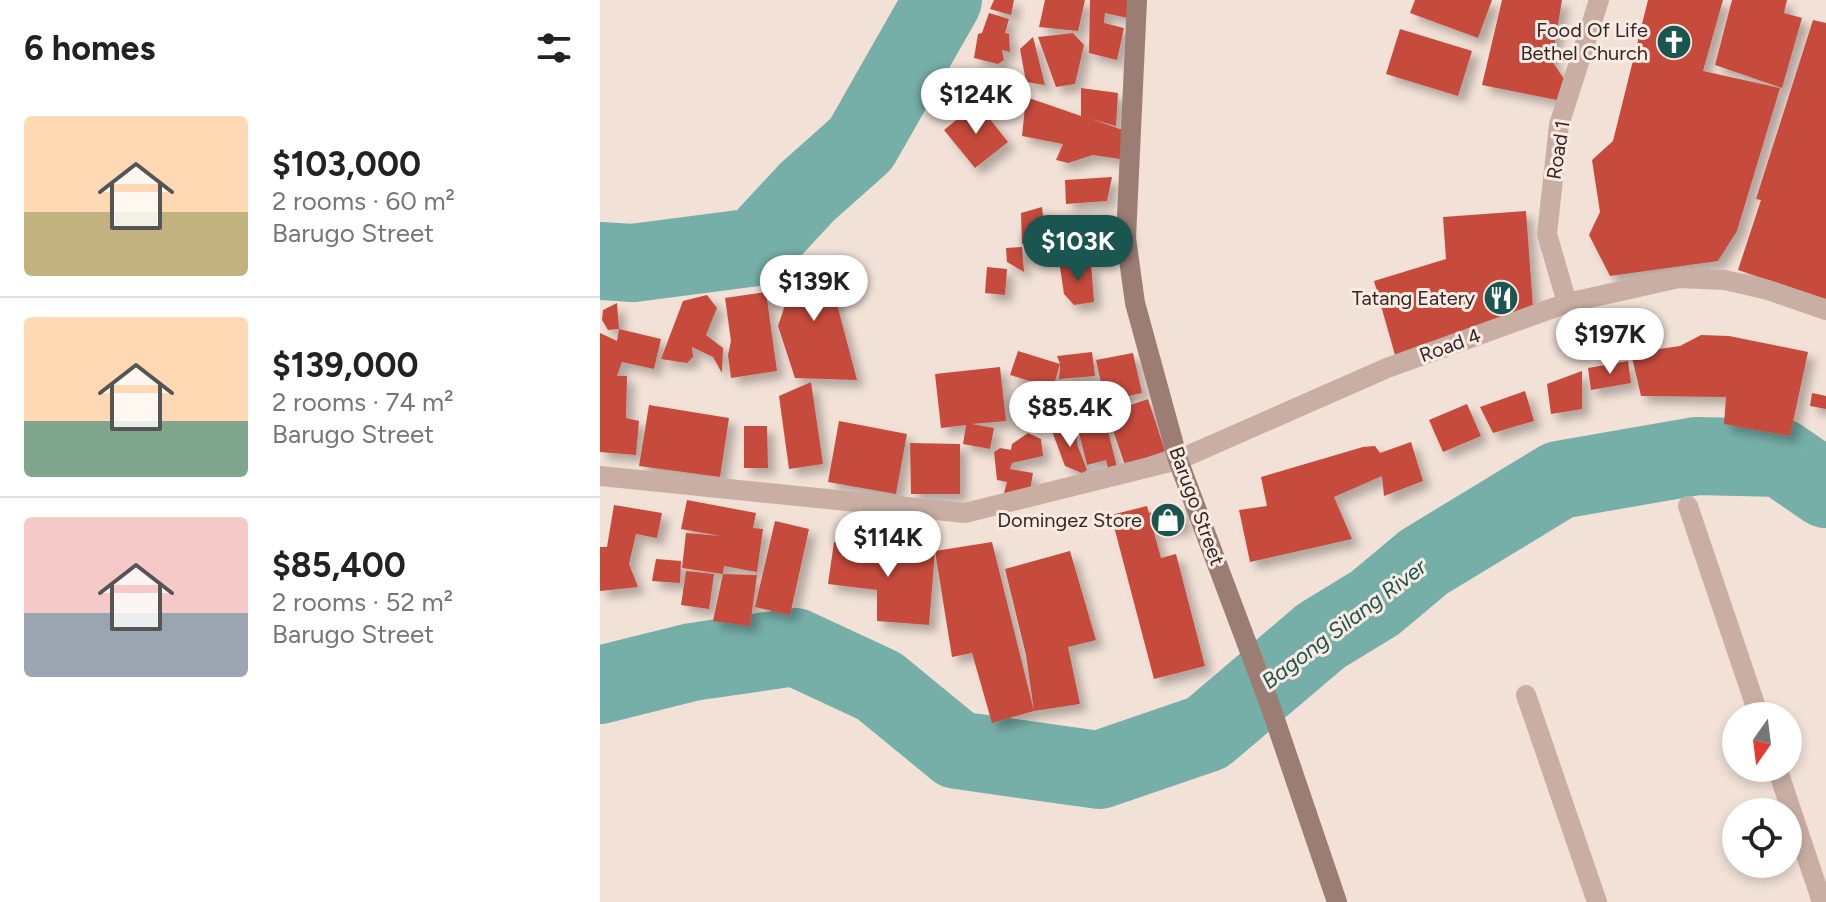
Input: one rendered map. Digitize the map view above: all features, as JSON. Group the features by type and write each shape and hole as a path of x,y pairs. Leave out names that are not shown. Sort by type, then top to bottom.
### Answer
{"main road":[{"name":"Barugo Street","path":"1137,0 1127,258 1135,303 1178,460 1270,705 1337,902"}],"street":[{"name":"Road 1","path":"1567,303 1547,234 1559,125 1599,0"},
{"name":"Road 4","path":"600,476 965,513 1178,460 1387,368 1567,303 1679,278 1725,280 1768,290 1826,310"},
{"path":"1688,506 1754,702"},
{"path":"1526,695 1597,902"},
{"path":"1782,782 1822,902"}],"building":[{"path":"994,0 1014,0 1011,15 990,9"},
{"path":"1045,0 1085,0 1078,31 1039,27"},
{"path":"1090,0 1129,0 1128,18 1105,13 1104,23 1124,28 1117,60 1089,53"},
{"path":"1415,0 1492,0 1478,38 1410,13"},
{"path":"1502,0 1562,0 1552,61 1566,82 1557,100 1482,85"},
{"path":"1648,0 1723,0 1703,71 1780,88 1737,231 1718,261 1610,276 1589,235 1600,212 1592,160 1613,141"},
{"path":"1732,0 1787,0 1784,13 1802,18 1782,88 1715,65"},
{"path":"989,13 1009,19 1005,33 1009,34 1010,52 1002,50 1004,60 998,64 974,58 978,34 982,33"},
{"path":"1813,20 1826,23 1826,299 1738,270 1761,200 1756,199"},
{"path":"1400,29 1472,51 1458,96 1386,74"},
{"path":"1073,33 1084,45 1075,84 1056,87 1038,37"},
{"path":"1033,37 1045,85 1026,82 1020,49"},
{"path":"1081,88 1118,93 1116,126 1091,119 1123,130 1120,159 1093,155 1068,163 1056,160 1063,144 1022,136 1026,97 1081,116"},
{"path":"977,103 1008,142 975,168 944,130"},
{"path":"1112,177 1107,201 1066,204 1065,180"},
{"path":"1042,207 1046,240 1022,244 1021,213"},
{"path":"1526,211 1533,307 1395,355 1374,281 1446,259 1443,217"},
{"path":"1022,247 1024,272 1007,262 1006,248"},
{"path":"824,255 857,380 795,378 778,326 786,302 785,257"},
{"path":"1091,263 1094,302 1074,305 1064,294 1060,267"},
{"path":"987,267 1007,269 1005,295 985,293"},
{"path":"766,292 777,371 731,378 728,355 731,341 725,298"},
{"path":"707,295 717,308 706,335 723,348 722,373 713,357 692,347 693,357 687,363 661,359 683,301"},
{"path":"617,303 619,329 608,330 602,320 603,310"},
{"path":"619,329 661,339 654,369 622,362 617,376 627,376 626,418 639,421 636,455 600,452 600,333 617,341"},
{"path":"1701,335 1729,336 1808,352 1790,436 1724,424 1726,397 1641,396 1631,353 1680,346"},
{"path":"1018,351 1060,364 1053,388 1010,375"},
{"path":"1092,352 1095,376 1059,379 1057,356"},
{"path":"1133,353 1142,393 1105,401 1096,360"},
{"path":"1628,361 1631,383 1591,390 1588,368"},
{"path":"1000,367 1006,421 972,424 994,428 990,449 963,444 966,425 941,428 935,374"},
{"path":"1582,371 1582,409 1551,414 1547,384"},
{"path":"811,382 823,464 789,469 779,396"},
{"path":"1067,386 1075,408 1054,418 1046,410 1015,420 1013,404 1021,394"},
{"path":"1525,391 1534,421 1493,433 1480,407"},
{"path":"1812,393 1826,396 1826,409 1810,406"},
{"path":"1148,399 1165,451 1125,465 1107,413"},
{"path":"1467,404 1481,436 1443,452 1429,420"},
{"path":"649,405 729,418 720,477 639,466"},
{"path":"1103,411 1118,471 1109,472 1106,460 1087,465 1075,417"},
{"path":"839,421 907,434 896,494 828,482"},
{"path":"1070,425 1077,428 1077,444 1087,470 1082,473 1065,466 1052,431 1065,430"},
{"path":"744,426 767,426 768,468 744,468"},
{"path":"1028,433 1041,439 1043,456 1012,463 1010,469 1033,473 1029,496 1004,493 1007,482 997,480 994,452 1000,448 1011,450 1012,444"},
{"path":"1411,442 1423,481 1384,496 1382,476 1334,497 1352,539 1250,562 1239,510 1267,506 1261,477 1363,447 1375,446 1380,453"},
{"path":"910,443 960,444 960,494 911,494"},
{"path":"687,500 756,513 753,528 763,529 757,572 724,566 723,574 682,568 686,533 721,536 681,529"},
{"path":"614,505 662,513 657,538 636,534 629,564 638,587 600,591 600,547 607,547"},
{"path":"1147,506 1149,513 1179,506 1186,526 1157,532 1149,514 1161,558 1176,554 1205,666 1154,679 1111,515"},
{"path":"775,521 809,529 790,615 755,607"},
{"path":"834,542 935,551 929,625 877,621 877,590 828,584"},
{"path":"992,542 1034,711 992,723 972,653 952,657 935,551"},
{"path":"1070,551 1096,640 1068,647 1080,704 1034,711 1026,655 1005,569"},
{"path":"656,559 681,561 680,583 652,581"},
{"path":"686,571 714,574 709,609 681,605"},
{"path":"723,574 757,575 750,626 713,621"}],"waterway":[{"name":"Bagong Silang River","path":"600,261 633,263 756,247 807,192 861,144 943,0"},
{"name":"Bagong Silang River","path":"600,685 692,662 795,647 879,686 957,750 1099,770 1207,733 1321,636 1375,603 1424,562 1559,480 1697,456 1781,458 1826,489"}],"place":[{"name":"Food Of Life Bethel Church","path":"1674,42"},
{"name":"Tatang Eatery","path":"1501,298"},
{"name":"Domingez Store","path":"1168,520"}]}
